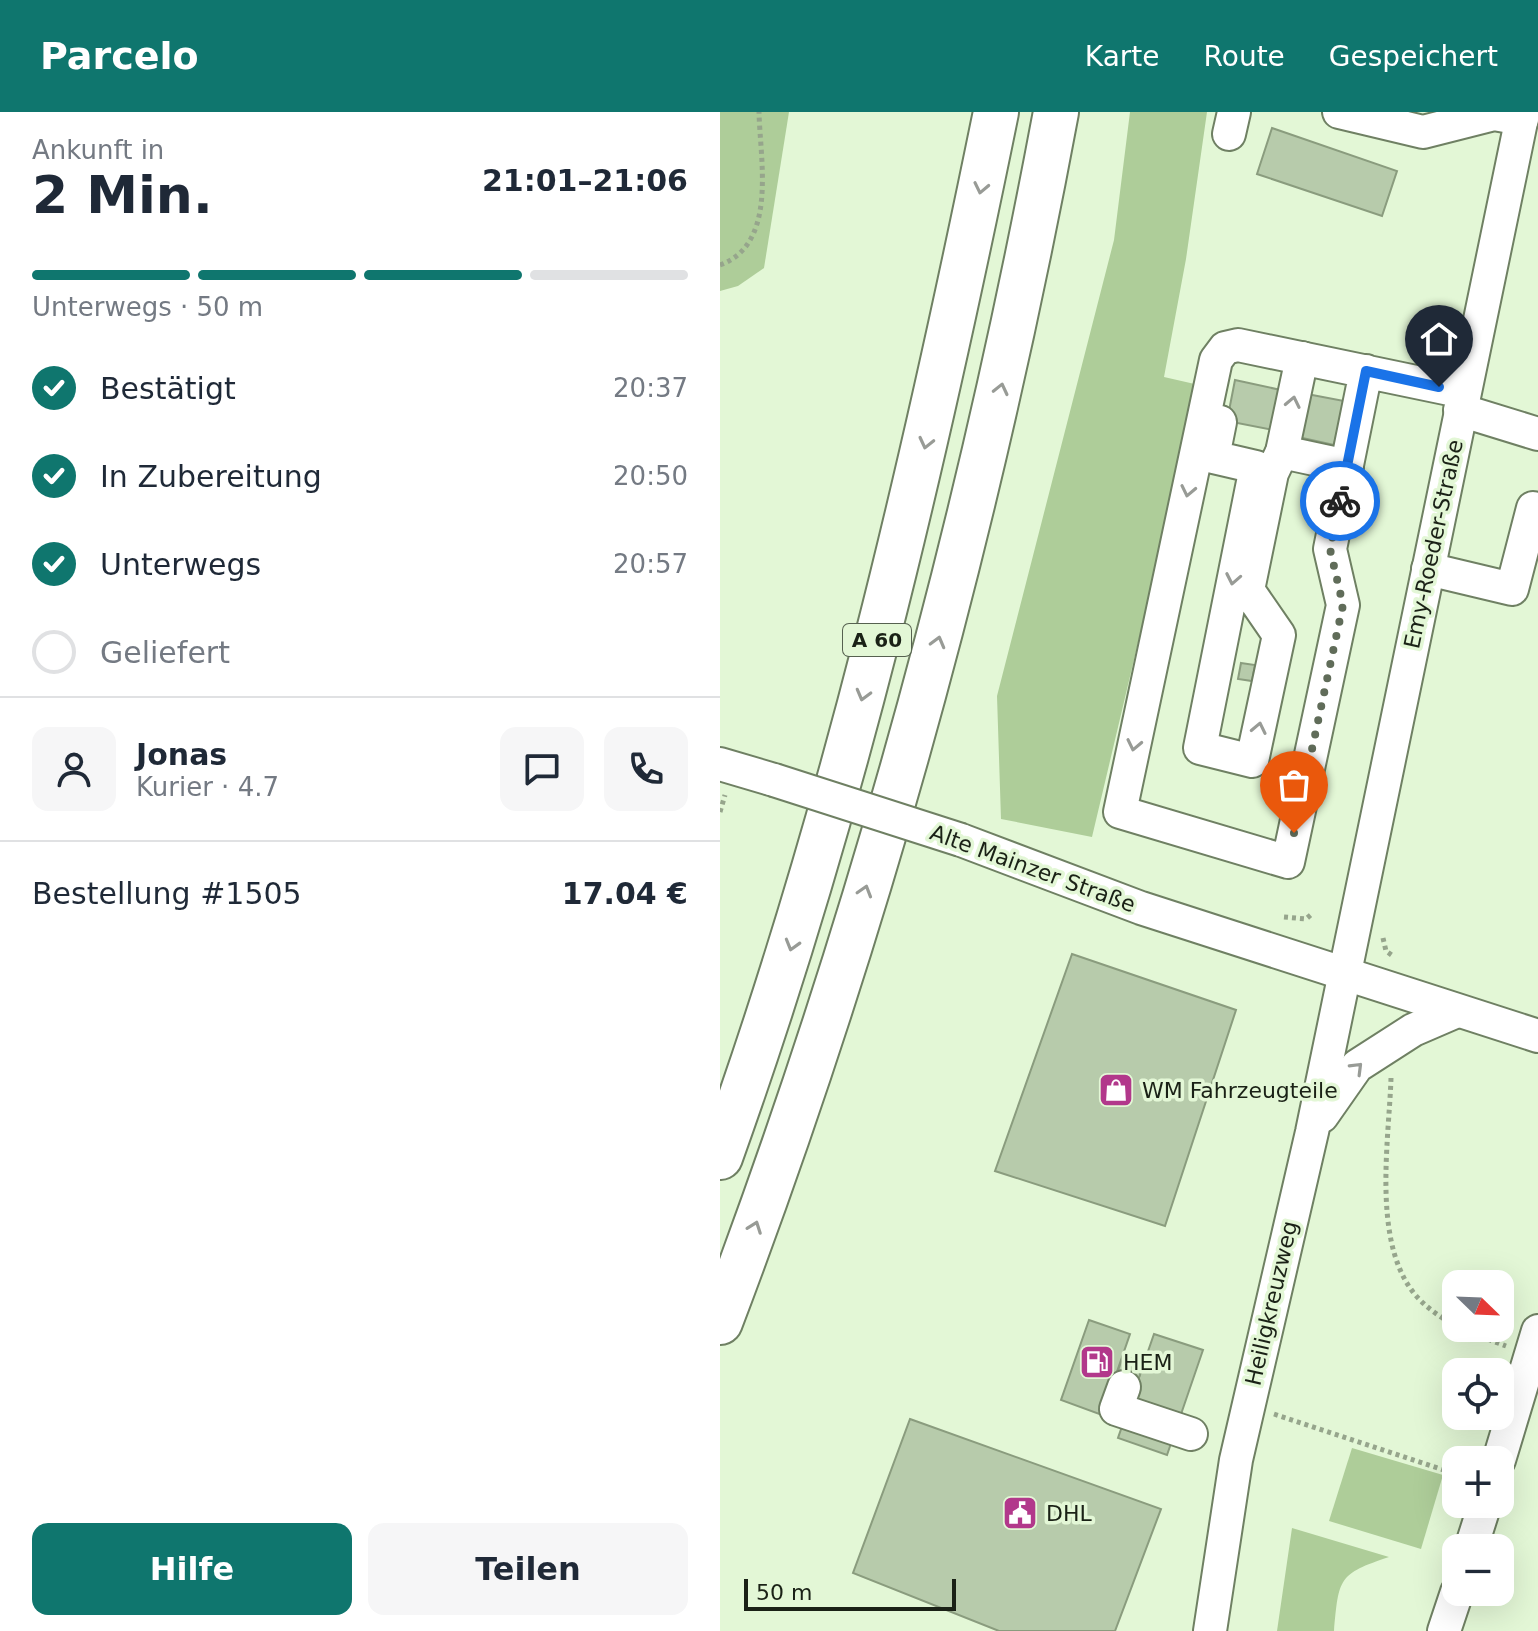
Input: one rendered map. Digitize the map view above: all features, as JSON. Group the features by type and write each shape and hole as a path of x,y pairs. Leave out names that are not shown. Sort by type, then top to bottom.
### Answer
{"highway":[{"name":"A 60","path":"720,1157 786,966 856,721 913,499 996,112"},
{"name":"A 60","path":"720,1322 787,1141 916,724 1018,317 1056,112"}],"street":[{"path":"1339,112 1423,132 1494,114 1522,116"},
{"name":"Emy-Roeder-Straße","path":"1344,976 1522,116"},
{"path":"1358,370 1347,466 1330,549 1343,605 1288,862 1120,812 1216,360 1225,348 1238,345 1358,370 1462,401 1538,434"},
{"path":"1238,345 1213,457 1256,467 1200,748 1252,761 1279,635 1248,590 1272,473 1282,452 1302,358"},
{"path":"1282,452 1347,466"},
{"path":"1428,569 1512,589 1533,508 1538,510"},
{"name":"Alte Mainzer Straße","path":"724,777 774,780 961,840 1141,908 1344,976 1538,1036"},
{"name":"Heiligkreuzweg","path":"1210,1631 1236,1460 1312,1132 1344,976"},
{"path":"1312,1132 1357,1066 1413,1030 1457,1011"},
{"path":"1507,1446 1526,1415 1534,1343"},
{"path":"1115,1400 1191,1434"},
{"path":"1444,1631 1452,1606"}],"path":[{"path":"720,265 729,262 752,240 761,213 759,112"},
{"path":"720,812 724,777"},
{"path":"1284,917 1306,919 1313,913"},
{"path":"1383,937 1386,951 1399,959"},
{"path":"1395,1067 1391,1075 1386,1183 1390,1235 1400,1271 1419,1300 1442,1316"},
{"path":"1514,1339 1534,1343"},
{"path":"1266,1412 1442,1469"}],"green space":[{"path":"720,112 789,112 764,268 738,286 720,291"},
{"path":"1130,112 1207,112 1186,259 1164,377 1199,385 1092,837 1001,819 997,696 1114,240"},
{"path":"1352,1448 1442,1475 1421,1549 1329,1521"},
{"path":"1292,1528 1389,1557 1360,1568 1344,1580 1334,1631 1277,1631"}],"building":[{"path":"1272,128 1397,171 1382,216 1257,174"},
{"path":"1235,380 1281,390 1273,430 1227,421"},
{"path":"1307,394 1344,401 1334,445 1298,437"},
{"path":"1241,663 1255,665 1252,681 1238,679"},
{"name":"WM Fahrzeugteile","path":"1072,954 1236,1010 1165,1226 995,1171"},
{"name":"HEM","path":"1089,1320 1130,1334 1102,1415 1061,1400"},
{"path":"1154,1334 1203,1350 1167,1455 1118,1438"},
{"path":"1123,1356 1144,1363 1131,1401 1110,1394"},
{"path":"910,1419 1161,1509 1115,1631 999,1631 853,1573"}],"way so far":[{"path":"1294,833 1343,605 1330,549 1340,501"}],"place":[{"name":"WM Fahrzeugteile","path":"1116,1090"},
{"name":"HEM","path":"1097,1362"},
{"name":"DHL","path":"1020,1513"}],"route":[{"path":"1340,501 1366,371 1439,387"}]}
